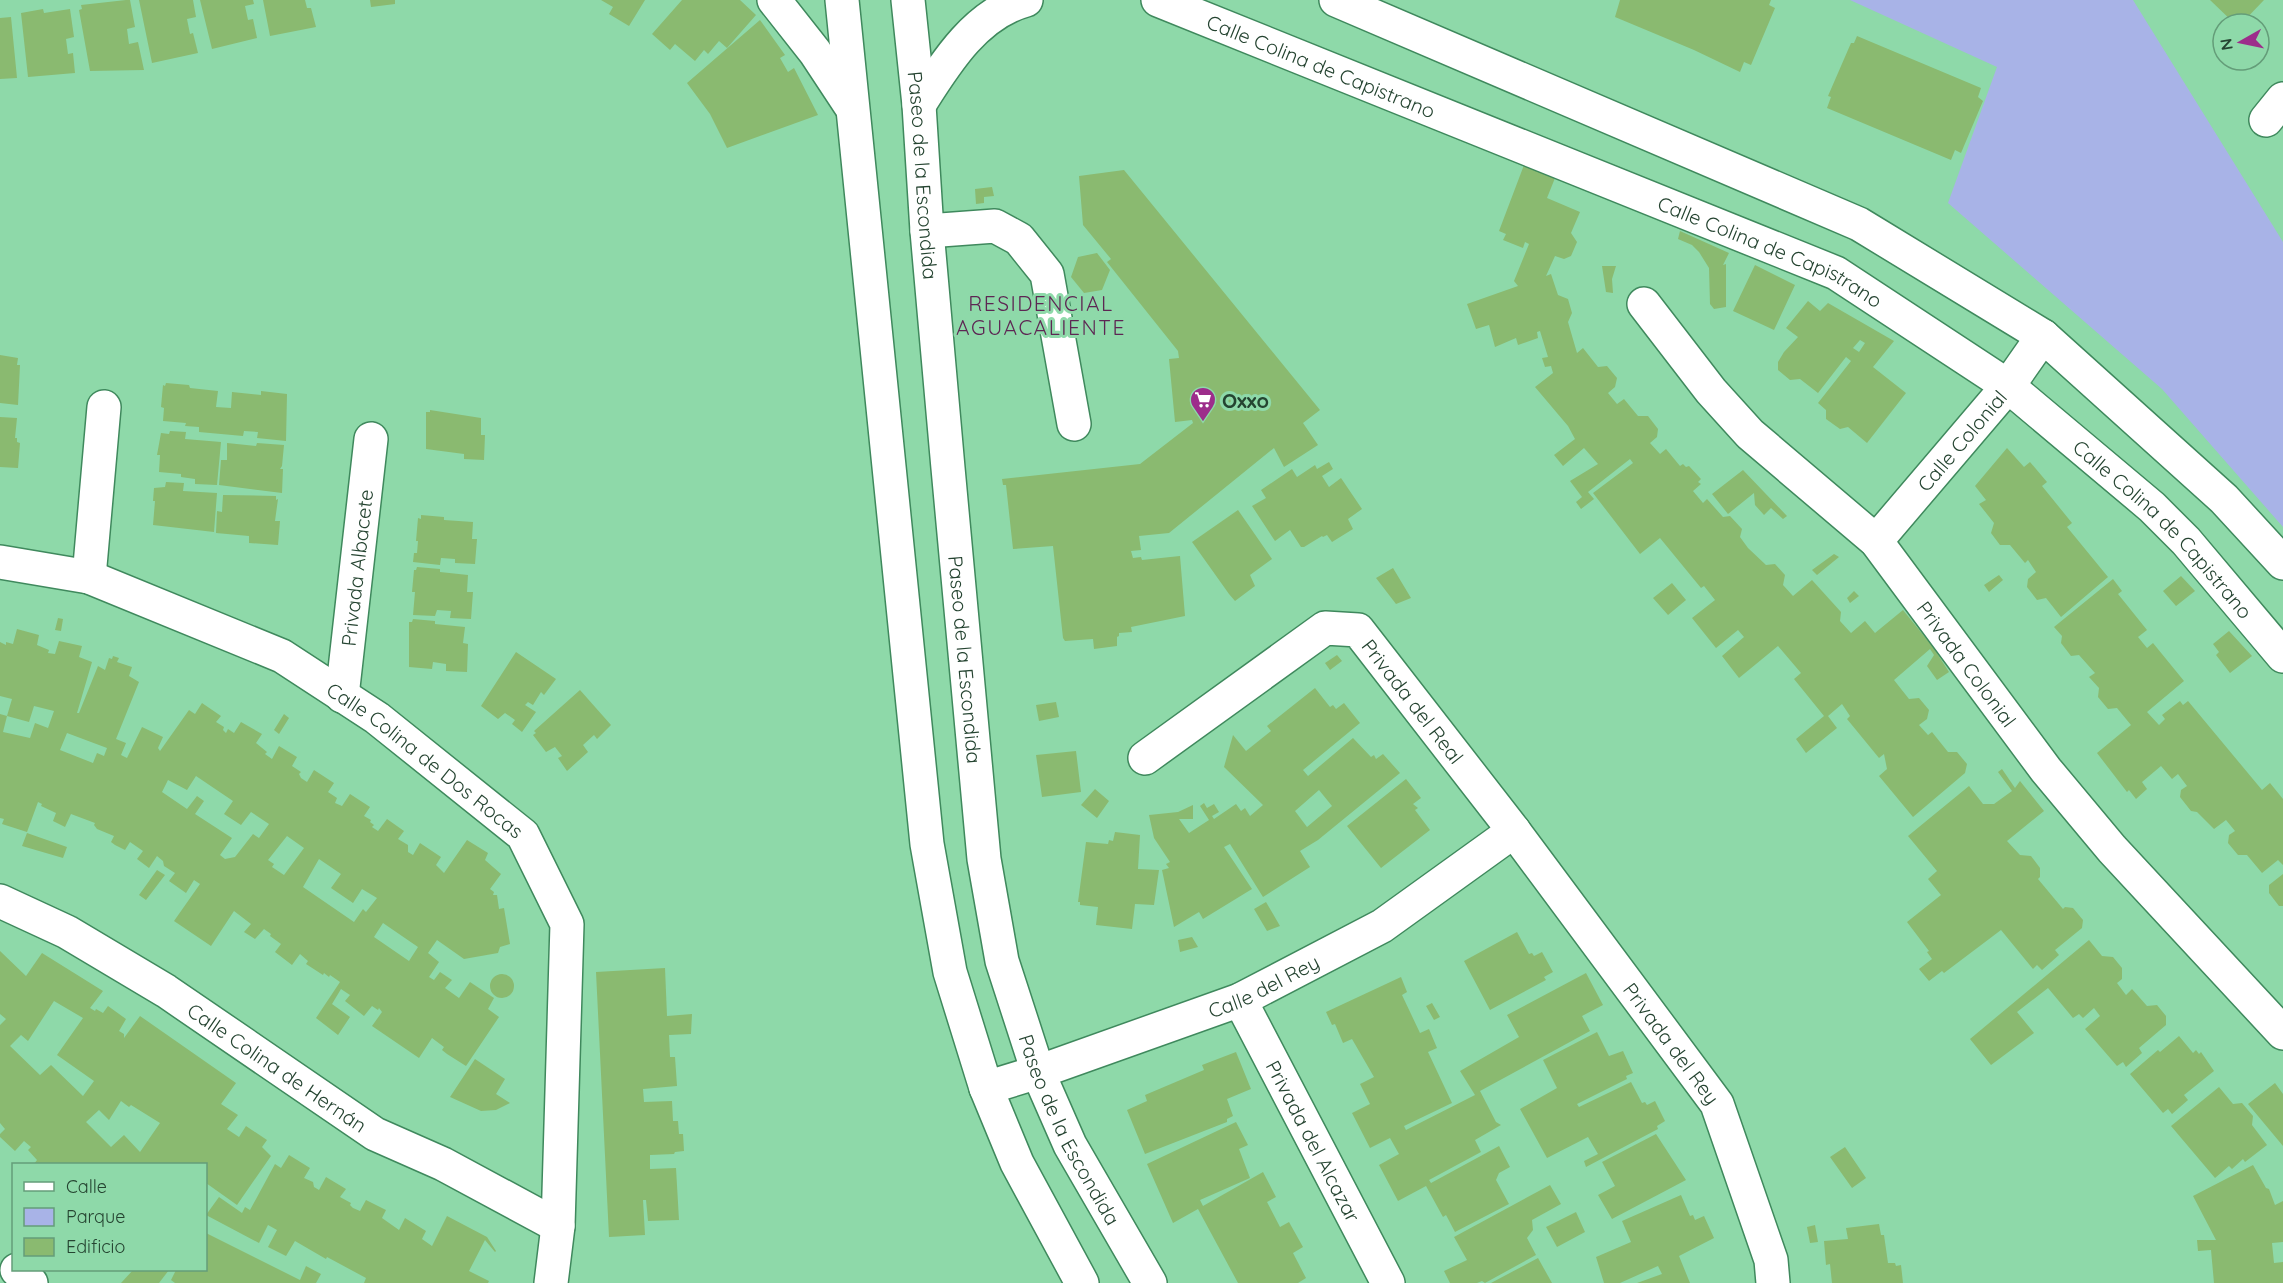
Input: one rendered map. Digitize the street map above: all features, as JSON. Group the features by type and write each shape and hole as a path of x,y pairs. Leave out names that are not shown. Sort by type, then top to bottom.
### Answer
{"main road":[{"path":"774,0 815,52 854,112"},
{"path":"842,0 927,844 950,972 986,1088 1017,1163 1082,1283"},
{"name":"Paseo de la Escondida","path":"908,0 984,860 1002,961 1038,1072 1070,1145 1150,1283"},
{"path":"919,105 952,53 986,20 1015,3 1026,0"},
{"name":"Calle Colina de Capistrano","path":"1158,0 1836,273 2008,386 2152,507 2186,541 2283,656"},
{"path":"1336,0 1859,224 2043,336 2224,499 2283,563"},
{"path":"927,231 996,226 1019,239 1047,274 1074,424"},
{"name":"Privada Colonial","path":"1644,304 1711,391 1750,434 1876,541 2046,770 2120,858 2283,1033"},
{"name":"Calle Colonial","path":"1876,541 2008,386 2043,336"},
{"path":"89,577 104,407"},
{"name":"Privada Albacete","path":"342,696 371,439"},
{"name":"Calle Colina de Dos Rocas","path":"0,562 89,577 282,656 377,718 523,835 567,924 558,1226 551,1283"},
{"name":"Privada del Real","path":"1145,758 1325,628 1358,630 1514,831"},
{"name":"Calle del Rey","path":"986,1088 1038,1072 1240,1000 1382,926 1514,831"},
{"name":"Privada del Rey","path":"1514,831 1717,1104 1771,1260 1773,1283"},
{"name":"Calle Colina de Hernán","path":"0,901 67,932 166,991 375,1134 443,1164 558,1226"},
{"name":"Privada del Alcazar","path":"1240,1000 1388,1283"},
{"path":"0,1253 12,1264"}],"green space":[{"path":"1850,0 2133,0 2283,242 2283,527 2162,389 1948,203 1997,67"}],"building":[{"path":"130,0 135,27 127,29 129,44 138,42 144,70 90,71 79,10 82,9 81,5"},
{"path":"139,0 193,0 196,17 187,19 198,53 152,63"},
{"path":"200,0 253,0 254,4 245,6 248,20 253,19 257,38 212,49"},
{"path":"263,0 305,0 307,8 311,8 316,27 270,36"},
{"path":"370,0 395,0 395,4 371,7"},
{"path":"601,0 645,0 629,26 609,14 613,7"},
{"path":"682,0 740,0 756,15 727,48 719,41 708,54 704,50 695,61 675,44 670,50 652,34"},
{"path":"1620,0 1771,0 1769,5 1775,8 1751,65 1744,62 1740,72 1615,17"},
{"path":"2210,0 2264,0 2252,12 2222,12"},
{"path":"43,9 44,13 70,9 74,37 66,39 68,54 73,53 75,73 28,77 21,13"},
{"path":"11,17 17,78 0,79 0,18"},
{"path":"760,20 785,55 780,58 788,72 794,68 818,115 727,148 710,114 687,83"},
{"path":"1857,36 1981,88 1978,97 1983,101 1961,153 1955,150 1951,160 1827,108 1831,97 1828,96 1851,43 1854,43"},
{"path":"1524,165 1555,178 1547,198 1580,212 1571,233 1577,242 1571,256 1564,259 1555,256 1546,276 1551,274 1558,295 1568,299 1572,313 1568,322 1577,353 1583,348 1598,367 1607,366 1617,378 1615,387 1608,393 1617,404 1624,399 1638,416 1648,416 1658,429 1657,437 1650,443 1660,454 1666,449 1680,466 1683,464 1686,467 1689,466 1701,479 1698,482 1701,484 1693,491 1703,503 1707,499 1723,517 1730,516 1742,529 1740,537 1748,548 1766,565 1775,564 1785,575 1783,585 1793,596 1812,580 1841,612 1840,621 1851,633 1865,621 1875,633 1903,610 1933,647 1949,672 1937,680 1927,666 1934,655 1930,649 1894,680 1909,699 1919,698 1929,710 1927,719 1919,725 1928,735 1932,732 1948,752 1957,752 1967,764 1965,773 1913,817 1879,776 1887,769 1884,754 1879,758 1847,719 1850,716 1842,704 1828,716 1837,728 1806,753 1796,739 1824,716 1794,679 1801,673 1778,646 1739,678 1722,656 1744,637 1738,630 1716,648 1692,618 1715,600 1704,586 1701,588 1660,538 1640,554 1593,493 1633,463 1630,459 1588,492 1594,499 1581,509 1576,502 1582,497 1570,481 1598,464 1584,448 1563,466 1554,455 1575,439 1568,426 1535,387 1553,373 1551,366 1545,367 1542,358 1548,357 1540,331 1537,332 1538,338 1518,345 1516,338 1495,347 1489,325 1476,329 1467,304 1518,286 1514,281 1529,244 1525,242 1523,248 1503,240 1506,234 1499,231"},
{"path":"1124,170 1320,410 1303,423 1318,445 1284,467 1274,448 1169,533 1139,536 1141,550 1131,551 1133,558 1141,557 1142,560 1180,556 1185,616 1131,627 1132,632 1119,633 1117,646 1094,649 1093,639 1065,641 1063,638 1053,546 1013,549 1006,485 1003,485 1002,479 1140,464 1193,423 1192,420 1175,422 1169,359 1179,358 1178,351 1107,262 1111,259 1083,225 1079,176"},
{"path":"992,187 994,196 984,197 984,203 976,204 975,189"},
{"path":"1680,231 1729,253 1723,265 1726,264 1726,307 1714,309 1710,304 1709,268 1692,245 1678,239"},
{"path":"1097,253 1110,270 1102,290 1084,293 1071,277 1078,257"},
{"path":"1755,265 1795,285 1774,330 1733,311"},
{"path":"1602,266 1616,266 1612,279 1613,293 1606,292"},
{"path":"1808,301 1820,311 1828,303 1894,341 1873,367 1906,393 1867,443 1848,427 1840,429 1826,419 1826,410 1818,403 1851,361 1846,357 1818,393 1800,379 1790,380 1778,370 1778,362 1798,337 1786,328","holes":["1860,340 1865,343 1859,352 1853,348"]},
{"path":"0,355 18,358 17,365 20,365 18,405 0,403"},
{"path":"166,383 218,391 216,407 231,408 232,392 261,395 261,391 287,394 286,441 257,438 258,432 244,431 243,436 199,432 199,427 185,426 186,423 163,421 164,408 161,407 163,385 165,386"},
{"path":"430,410 481,418 481,435 485,435 484,460 464,459 464,454 426,449 426,412"},
{"path":"0,417 17,418 15,438 20,443 18,468 0,467"},
{"path":"170,431 186,432 185,439 221,442 217,485 195,484 195,479 181,477 181,474 159,472 160,455 157,455 161,433 169,434"},
{"path":"227,443 256,446 257,443 284,445 280,469 283,469 282,493 219,485 221,460 227,460"},
{"path":"2007,448 2024,467 2030,462 2047,482 2042,486 2072,523 2067,527 2108,577 2061,617 2046,598 2037,600 2027,587 2028,579 2036,572 2028,560 2025,563 2010,545 2000,545 1991,533 1994,523 1979,504 1986,500 1975,486"},
{"path":"1329,462 1333,469 1322,476 1329,487 1341,478 1362,509 1348,519 1353,529 1332,542 1327,535 1304,547 1301,547 1290,530 1275,541 1252,506 1266,498 1261,490 1292,469 1297,477 1315,465 1317,469"},
{"path":"1743,470 1787,516 1783,519 1771,508 1764,515 1755,505 1754,493 1728,514 1712,494"},
{"path":"166,482 184,483 183,491 217,493 214,532 153,525 154,488 165,487"},
{"path":"223,495 276,496 276,500 278,499 275,521 280,521 278,545 249,543 249,536 216,533 217,511 222,512"},
{"path":"1238,510 1272,559 1250,575 1255,586 1235,601 1192,542"},
{"path":"421,515 444,517 444,520 473,522 472,539 477,539 475,564 455,563 455,559 441,558 440,565 413,562 414,553 417,553 418,518 421,519"},
{"path":"1834,554 1839,557 1817,575 1812,570"},
{"path":"417,567 468,575 467,592 473,592 471,619 450,618 451,611 437,610 435,616 413,615 415,592 412,592 414,570"},
{"path":"1393,568 1411,598 1396,604 1376,578"},
{"path":"1999,575 2003,580 1989,592 1984,585"},
{"path":"2181,576 2195,591 2176,606 2163,591"},
{"path":"2113,579 2122,591 2118,594 2147,630 2138,637 2147,648 2153,643 2184,681 2147,712 2159,725 2165,719 2162,715 2180,701 2183,705 2188,701 2262,790 2270,783 2283,799 2283,865 2278,860 2262,873 2247,855 2238,855 2228,843 2229,835 2235,831 2226,820 2214,829 2197,812 2191,811 2180,797 2181,790 2187,786 2178,774 2172,779 2161,766 2142,782 2147,789 2136,799 2129,790 2127,792 2097,753 2131,725 2117,708 2108,709 2098,697 2099,688 2089,677 2095,673 2079,655 2071,656 2061,643 2062,636 2054,627"},
{"path":"1672,583 1686,600 1668,615 1653,598"},
{"path":"1854,591 1859,596 1850,603 1847,598"},
{"path":"58,618 63,619 61,631 55,630"},
{"path":"413,619 465,627 463,643 468,644 467,672 446,671 446,664 433,662 432,669 409,667 409,622"},
{"path":"17,629 39,635 37,645 49,650 48,653 55,654 59,641 82,646 79,657 92,662 77,713 79,713 98,666 105,670 109,658 112,659 113,656 119,658 117,662 132,667 129,676 139,682 116,739 126,743 121,755 127,758 142,727 163,737 158,748 160,751 189,710 195,714 202,703 221,716 216,722 224,727 223,730 226,733 228,729 234,733 241,722 262,734 256,743 272,759 279,746 297,757 292,766 301,772 299,774 301,778 307,782 314,770 334,783 328,792 337,798 335,803 342,806 350,794 370,807 364,816 371,820 370,822 374,825 372,827 378,831 387,819 404,831 398,839 408,845 408,852 413,855 420,843 441,857 436,865 444,873 467,840 488,853 485,860 501,874 490,889 494,892 493,895 497,895 499,909 504,908 510,944 500,947 498,953 464,959 437,940 428,953 439,962 429,977 434,980 440,972 452,980 445,988 459,998 470,982 494,998 488,1009 499,1017 466,1066 442,1050 444,1047 432,1038 419,1058 372,1026 382,1012 379,1008 378,1010 372,1006 364,1016 345,1001 350,995 341,989 332,1004 350,1017 338,1035 316,1018 340,982 306,964 308,961 300,954 292,965 275,952 281,944 264,929 255,939 244,932 251,924 234,911 211,946 174,921 200,884 194,880 186,893 169,881 175,873 164,866 163,861 157,856 149,868 137,859 143,851 130,842 125,850 115,845 111,842 114,836 97,829 95,823 71,814 65,827 53,821 56,813 41,806 42,804 38,802 27,832 2,824 4,819 0,818 0,714 7,716 12,699 0,696 0,642 6,645 6,642 13,644","holes":["34,706 54,711 48,728 35,723 30,738 3,732 7,716 29,722","67,733 107,748 104,756 97,753 93,763 60,750","196,776 233,801 224,814 241,825 251,812 269,824 259,838 253,834 235,857 225,859 220,855 232,838 195,814 204,801 197,796 187,809 162,792 168,780 187,790","287,836 304,848 284,875 272,867 274,864 268,860","319,859 341,874 331,888 353,903 362,889 377,898 366,912 363,909 354,922 303,887","383,923 418,947 409,961 374,937"]},
{"path":"2229,631 2252,656 2230,673 2216,655 2219,652 2213,644"},
{"path":"516,652 556,679 544,695 541,692 533,705 528,702 525,705 536,712 522,732 512,724 515,720 505,713 498,719 481,706"},
{"path":"1337,655 1342,661 1330,670 1325,663"},
{"path":"1315,688 1330,707 1333,705 1336,709 1344,703 1360,723 1303,770 1308,776 1353,738 1371,757 1374,755 1376,759 1383,754 1400,773 1318,840 1300,851 1310,867 1263,897 1230,844 1224,847 1252,889 1203,919 1199,912 1174,927 1162,870 1169,868 1166,864 1170,862 1154,838 1149,815 1178,812 1193,805 1193,819 1179,819 1189,833 1209,820 1200,806 1204,803 1207,808 1214,804 1219,812 1212,816 1214,819 1236,804 1241,811 1245,808 1250,816 1263,805 1224,767 1233,735 1246,751 1271,731 1267,726","holes":["1319,790 1332,806 1307,827 1295,811"]},
{"path":"580,690 611,725 597,739 594,735 583,745 588,752 567,771 558,758 562,756 555,747 546,752 533,735 536,733 534,731"},
{"path":"1056,702 1059,717 1039,721 1036,705"},
{"path":"284,714 289,718 279,734 274,730"},
{"path":"1076,751 1081,792 1042,797 1036,755"},
{"path":"2002,769 2015,788 2020,781 2044,811 2007,841 2020,855 2031,856 2040,868 2038,879 2063,909 2073,908 2083,920 2082,928 2055,950 2059,955 2042,970 2037,965 2033,969 2001,930 1944,973 1942,971 1929,981 1919,969 1932,959 1927,952 1929,951 1907,922 1941,895 1928,879 1937,871 1908,836 1969,786 1983,804 1994,804 2012,791 1998,772"},
{"path":"1406,779 1421,798 1413,804 1418,808 1415,810 1430,830 1381,868 1347,826"},
{"path":"1095,789 1109,801 1097,818 1081,805"},
{"path":"1115,832 1140,835 1138,869 1159,870 1154,905 1135,904 1132,929 1096,925 1098,907 1080,905 1078,902 1086,842 1108,844 1109,840 1113,841"},
{"path":"27,833 67,847 63,858 22,846"},
{"path":"157,870 165,875 146,900 139,895"},
{"path":"2283,874 2283,906 2279,906 2269,893 2269,885"},
{"path":"1266,902 1280,926 1267,931 1254,909"},
{"path":"1517,932 1529,954 1532,953 1534,956 1542,952 1553,972 1544,977 1546,980 1490,1010 1464,961"},
{"path":"1192,937 1198,947 1180,952 1178,940"},
{"path":"2089,940 2102,956 2113,957 2122,968 2122,979 2117,983 2126,995 2132,989 2147,1006 2157,1005 2166,1016 2166,1025 2139,1048 2142,1053 2126,1067 2123,1062 2117,1066 2085,1029 2100,1016 2094,1008 2083,1018 2079,1014 2073,1018 2048,988 2017,1012 2034,1033 1991,1065 1970,1039"},
{"path":"0,951 26,976 42,953 103,991 90,1008 103,1013 108,1006 126,1019 119,1031 124,1034 124,1038 140,1016 236,1083 221,1104 238,1115 227,1129 239,1137 246,1126 267,1140 262,1147 271,1156 237,1205 207,1184 207,1163 35,1163 37,1160 28,1150 31,1147 24,1141 15,1151 0,1137 5,1129 0,1123 0,1025 6,1019 0,1014","holes":["54,1001 83,1018 57,1055 94,1081 83,1096 51,1065 40,1075 10,1046 21,1035 28,1041","121,1101 129,1107 131,1105 160,1123 140,1152 124,1135 111,1147 86,1122 99,1110 109,1120"]},
{"path":"665,968 667,1016 692,1014 691,1034 669,1035 670,1057 675,1057 677,1086 643,1089 644,1102 672,1101 673,1121 678,1121 679,1134 683,1134 684,1151 674,1154 650,1155 650,1169 676,1168 679,1220 648,1221 646,1200 643,1200 645,1235 609,1237 596,972"},
{"path":"1586,973 1603,1005 1582,1016 1590,1031 1480,1091 1496,1122 1501,1125 1475,1140 1481,1152 1429,1180 1431,1183 1499,1146 1510,1167 1499,1173 1496,1180 1509,1204 1455,1232 1446,1215 1443,1217 1426,1186 1398,1201 1379,1165 1399,1154 1390,1138 1370,1148 1352,1113 1370,1104 1360,1084 1374,1077 1352,1039 1343,1043 1335,1024 1332,1025 1326,1012 1401,977 1407,992 1402,995 1420,1033 1429,1029 1437,1048 1428,1052 1452,1103 1404,1126 1406,1130 1475,1095 1460,1071 1519,1037 1507,1015"},
{"path":"502,974 507,975 513,981 513,991 507,997 502,998 497,997 491,991 490,986 491,981 497,975"},
{"path":"1432,1003 1440,1017 1434,1020 1426,1006"},
{"path":"1597,1032 1609,1056 1623,1051 1633,1073 1626,1076 1627,1079 1577,1104 1579,1107 1631,1082 1642,1103 1645,1102 1647,1105 1655,1101 1665,1121 1657,1126 1658,1129 1586,1167 1584,1161 1598,1154 1588,1137 1547,1158 1520,1109 1557,1088 1543,1060"},
{"path":"2179,1036 2193,1053 2196,1050 2199,1054 2201,1052 2214,1071 2184,1095 2188,1100 2172,1114 2168,1109 2163,1113 2130,1074 2158,1050 2160,1052"},
{"path":"1236,1052 1251,1089 1227,1099 1233,1116 1227,1119 1227,1122 1145,1154 1127,1110 1147,1101 1145,1095 1204,1070 1202,1065"},
{"path":"475,1059 505,1079 496,1094 510,1103 496,1110 481,1111 450,1097"},
{"path":"2275,1083 2283,1094 2283,1146 2248,1104"},
{"path":"2219,1087 2233,1104 2242,1103 2253,1116 2252,1125 2267,1145 2245,1162 2243,1159 2232,1169 2229,1166 2215,1178 2171,1126"},
{"path":"1236,1122 1248,1145 1239,1149 1250,1178 1200,1200 1203,1206 1263,1172 1276,1197 1267,1202 1280,1227 1289,1222 1303,1247 1293,1253 1306,1278 1298,1283 1238,1283 1198,1209 1173,1223 1147,1164"},
{"path":"1656,1134 1686,1180 1612,1219 1598,1195 1615,1186 1602,1162"},
{"path":"1845,1147 1866,1178 1852,1188 1830,1157"},
{"path":"289,1155 310,1168 304,1178 313,1182 314,1187 319,1190 326,1177 346,1189 340,1197 351,1203 353,1208 360,1211 366,1200 386,1210 382,1218 399,1230 405,1218 426,1231 422,1239 432,1246 447,1216 487,1237 496,1251 485,1240 469,1271 489,1281 488,1283 364,1283 366,1278 295,1241 286,1256 268,1247 277,1230 268,1225 259,1243 207,1216 219,1197 242,1213 245,1207 250,1210 275,1164 281,1168"},
{"path":"2253,1165 2266,1188 2269,1189 2275,1205 2283,1201 2283,1242 2272,1243 2274,1263 2283,1262 2283,1283 2214,1283 2211,1250 2198,1251 2197,1240 2216,1240 2193,1196"},
{"path":"1550,1185 1561,1204 1532,1220 1533,1230 1527,1238 1536,1255 1485,1283 1482,1281 1450,1283 1444,1271 1467,1260 1454,1237"},
{"path":"1681,1195 1690,1216 1693,1215 1695,1220 1704,1216 1714,1238 1679,1256 1690,1283 1637,1283 1662,1274 1658,1266 1620,1283 1604,1283 1596,1257 1631,1242 1622,1221"},
{"path":"1576,1212 1585,1232 1557,1247 1546,1227"},
{"path":"1879,1224 1881,1235 1884,1235 1888,1263 1901,1265 1903,1283 1832,1283 1830,1264 1826,1265 1824,1241 1848,1239 1846,1228"},
{"path":"1815,1225 1818,1242 1810,1243 1807,1227"},
{"path":"207,1234 300,1280 306,1266 321,1274 316,1283 175,1283 171,1280 176,1271 207,1271"},
{"path":"1538,1258 1552,1283 1491,1283"},
{"path":"132,1271 168,1271 159,1283 121,1283"}],"place":[{"name":"Oxxo","path":"1203,423"}],"district":[{"name":"RESIDENCIAL AGUACALIENTE","path":"1041,315"}]}
